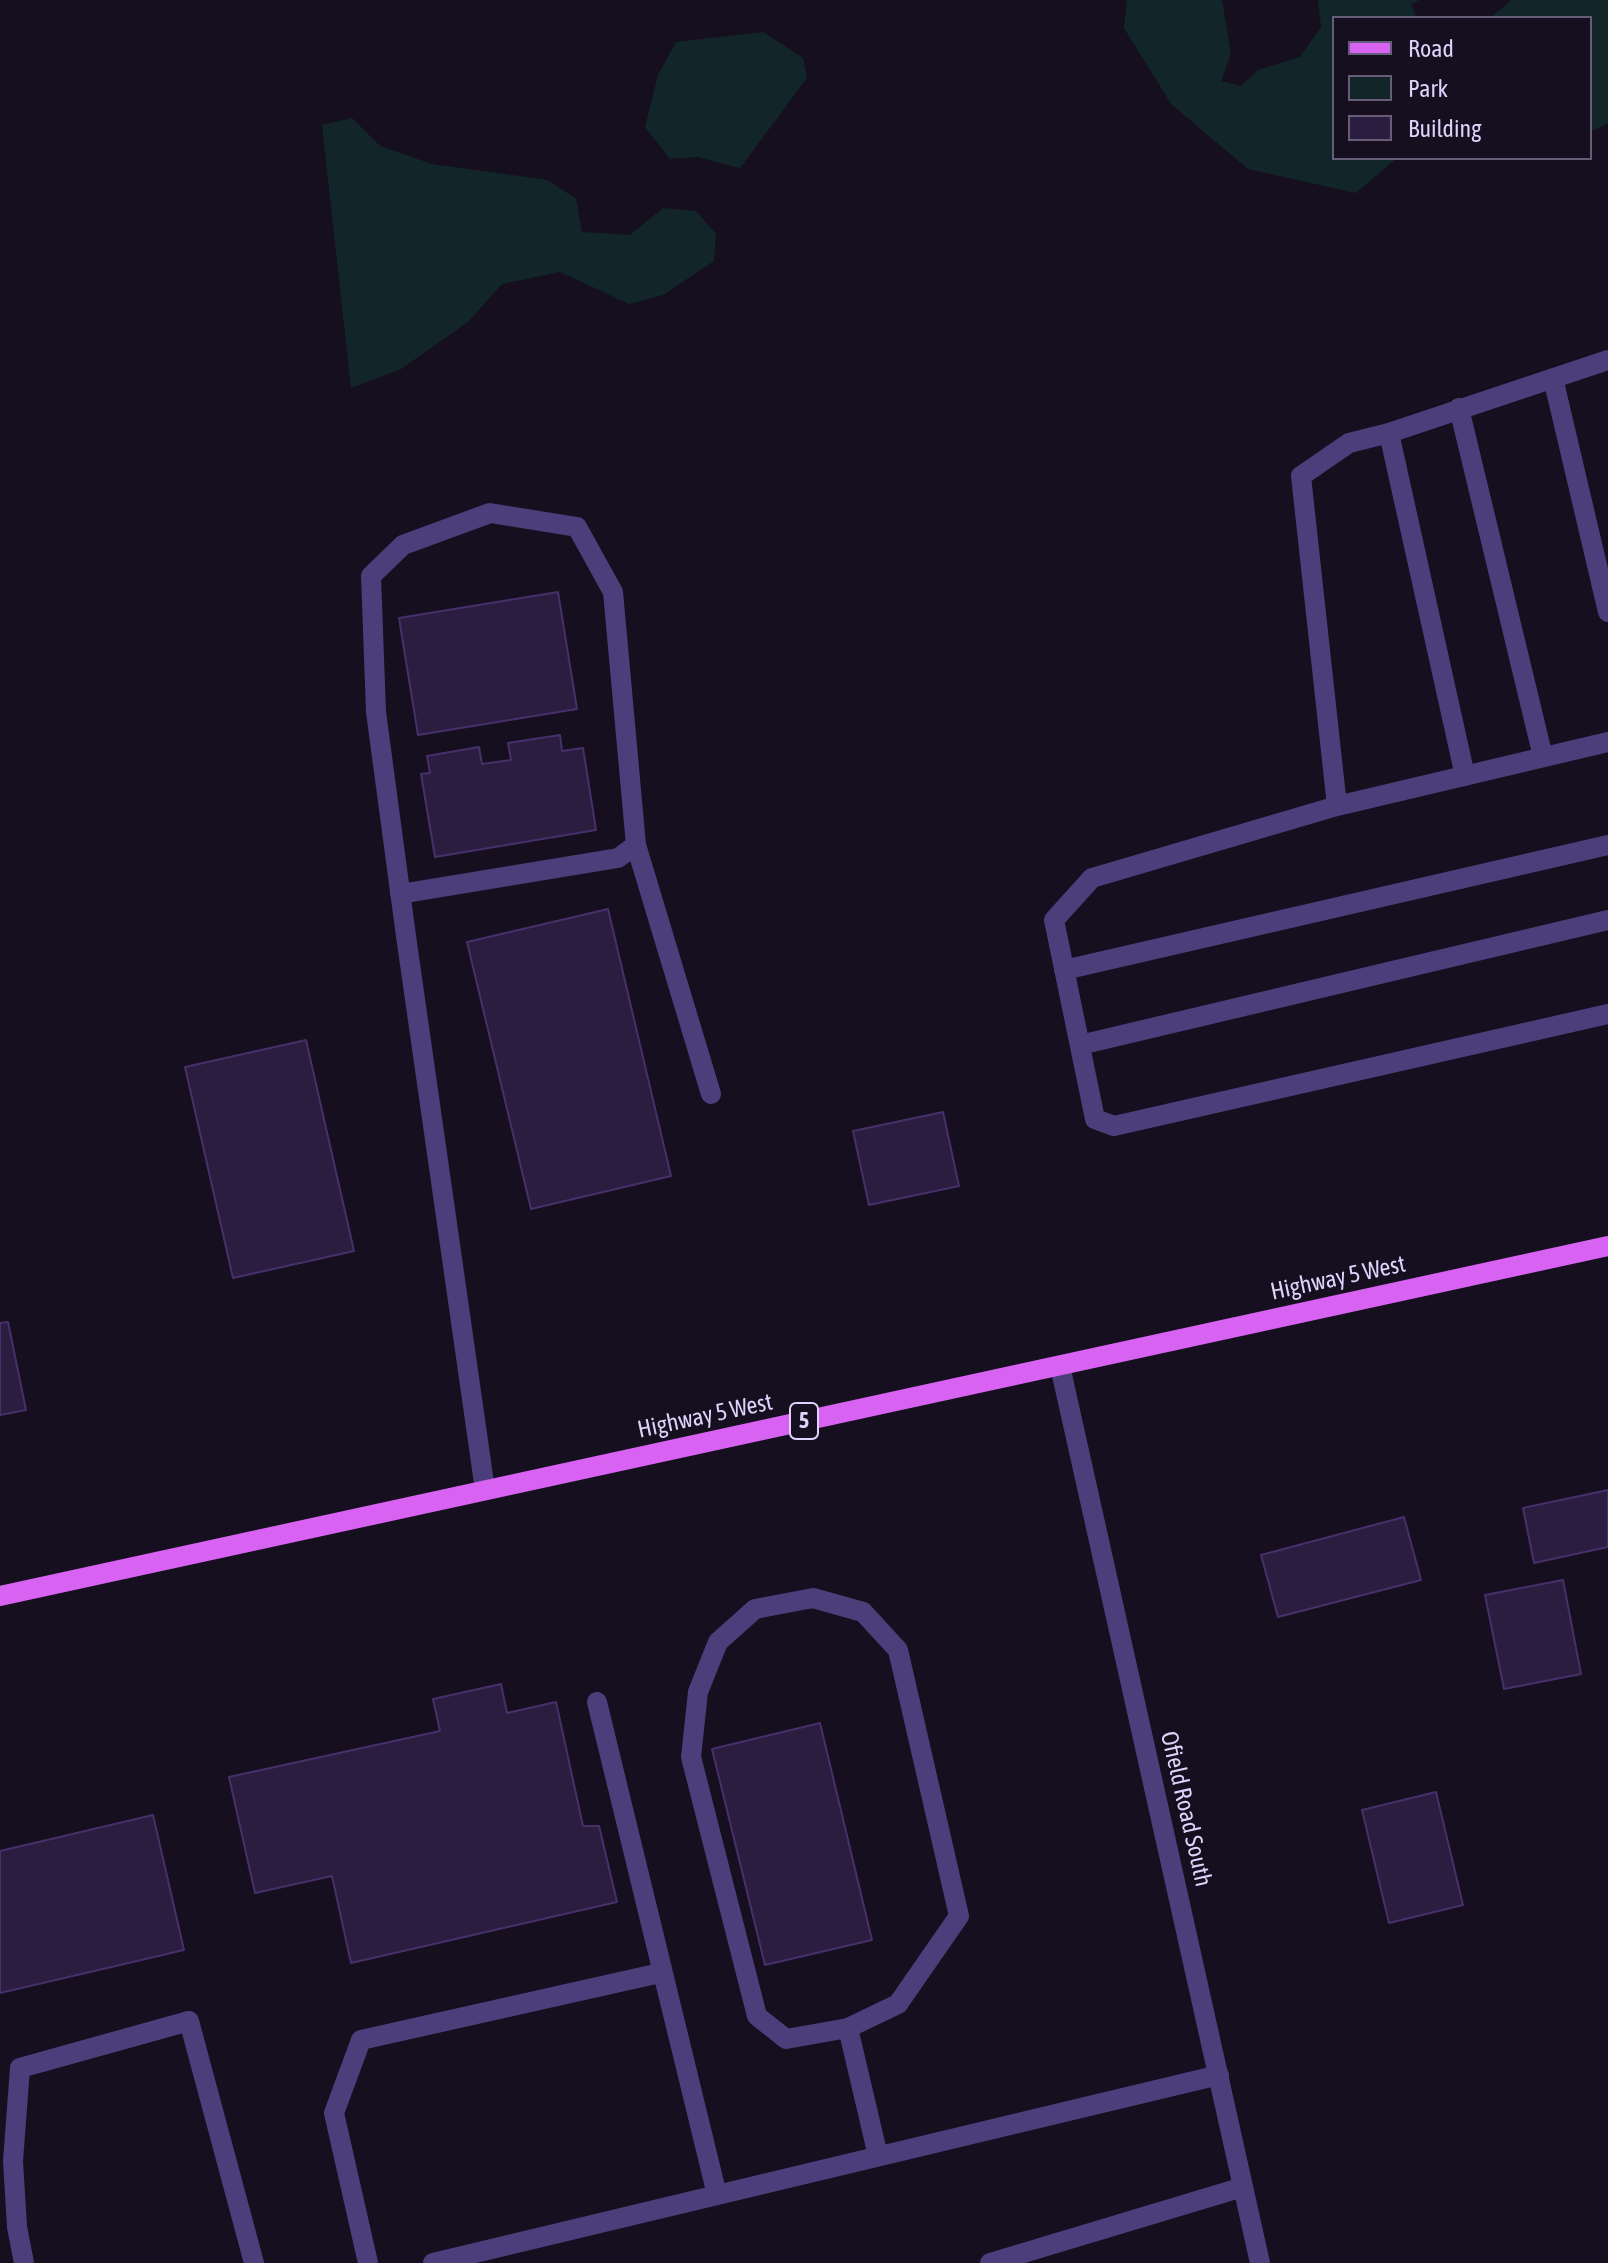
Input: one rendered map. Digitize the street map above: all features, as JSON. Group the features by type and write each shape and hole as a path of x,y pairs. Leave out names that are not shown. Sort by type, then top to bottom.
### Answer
{"main road":[{"name":"Highway 5 West","path":"0,1596 1608,1246"}],"street":[{"path":"1337,806 1301,476 1349,443 1389,433 1608,360"},
{"path":"1553,378 1608,612"},
{"path":"1459,408 1543,757"},
{"path":"1389,433 1465,776"},
{"path":"485,1490 376,712 371,576 403,545 490,513 577,527 613,592 636,845 711,1094"},
{"path":"1608,742 1337,806 1092,878 1054,920 1095,1119 1114,1126 1608,1014"},
{"path":"400,894 618,858 636,845"},
{"path":"1064,970 1608,845"},
{"path":"1080,1045 1608,920"},
{"name":"Ofield Road South","path":"1060,1366 1260,2263"},
{"path":"813,1598 863,1612 898,1650 959,1916 898,2004 848,2028 786,2039 757,2016 691,1757 698,1692 718,1642 755,1609 813,1598"},
{"path":"597,1702 660,1973 717,2195"},
{"path":"368,2263 334,2113 361,2040 660,1973"},
{"path":"24,2263 17,2227 13,2161 20,2068 189,2021 254,2263"},
{"path":"848,2028 878,2156"},
{"path":"433,2263 1219,2075"},
{"path":"990,2263 1023,2258 1243,2187"}],"green space":[{"path":"1127,0 1222,0 1231,54 1221,81 1241,86 1258,70 1300,57 1321,27 1318,0 1419,0 1411,5 1416,16 1332,16 1332,160 1395,160 1356,193 1248,169 1171,104 1124,28"},
{"path":"1512,0 1608,0 1608,123 1592,131 1592,16 1492,16"},
{"path":"763,32 803,58 807,78 740,168 698,157 670,159 645,127 658,75 676,42"},
{"path":"352,118 380,146 432,164 548,180 576,199 582,232 630,235 663,208 696,211 716,234 714,261 663,295 629,304 560,272 502,284 468,322 401,369 351,388 322,125"}],"building":[{"path":"558,592 577,709 418,735 399,618"},
{"path":"560,735 562,751 583,748 596,830 435,857 421,774 430,773 427,756 479,747 482,764 511,760 508,743"},
{"path":"608,909 671,1176 531,1209 467,942"},
{"path":"306,1040 354,1251 233,1278 185,1067"},
{"path":"943,1112 959,1186 869,1205 853,1131"},
{"path":"8,1322 26,1410 0,1415 0,1323"},
{"path":"1608,1490 1608,1547 1534,1563 1523,1508"},
{"path":"1404,1517 1421,1580 1278,1617 1261,1555"},
{"path":"1563,1580 1581,1674 1504,1689 1485,1595"},
{"path":"501,1684 507,1713 556,1702 583,1826 599,1826 617,1902 351,1963 332,1876 255,1893 229,1777 440,1731 433,1699"},
{"path":"820,1723 872,1940 765,1965 712,1749"},
{"path":"1436,1792 1463,1905 1389,1923 1362,1810"},
{"path":"153,1815 184,1950 0,1993 0,1851"}]}
